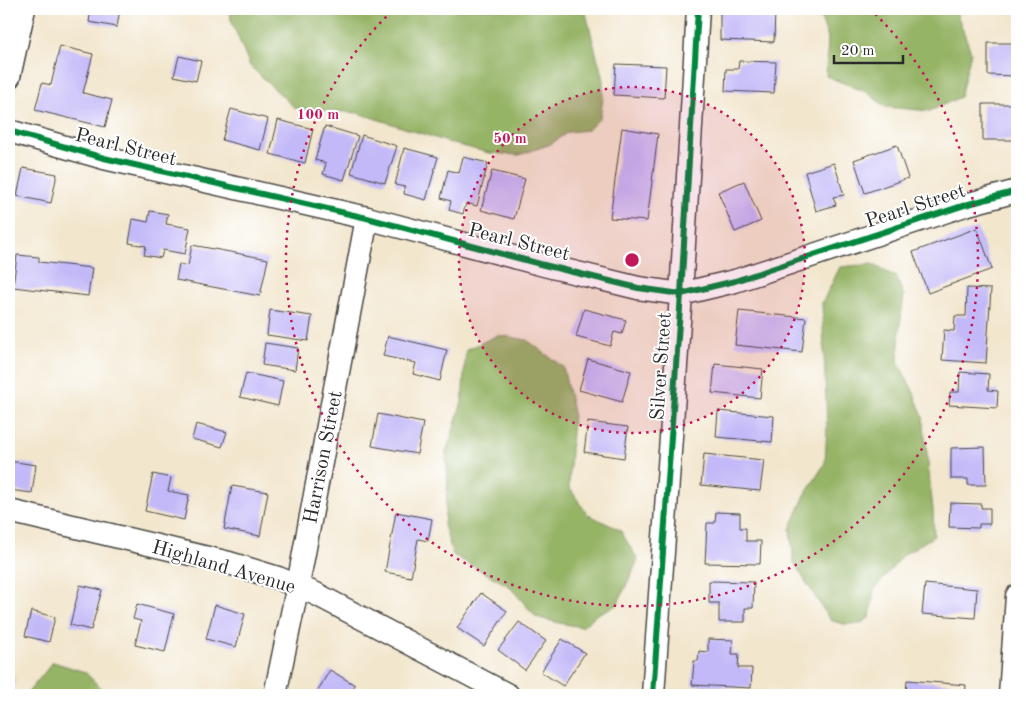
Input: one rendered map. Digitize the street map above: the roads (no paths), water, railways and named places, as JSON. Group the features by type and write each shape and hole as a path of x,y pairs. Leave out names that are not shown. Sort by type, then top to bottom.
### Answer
{"street":[{"path":"9,77 24,9"},
{"name":"Silver Street","path":"653,695 681,294 698,9"},
{"name":"Pearl Street","path":"9,131 104,158 368,218 638,288 681,294 735,281 965,205 1017,191"},
{"name":"Harrison Street","path":"275,695 298,586 368,218"},
{"name":"Highland Avenue","path":"9,511 229,563 298,586 508,695"},
{"path":"1010,695 1015,672 1017,596"}]}
